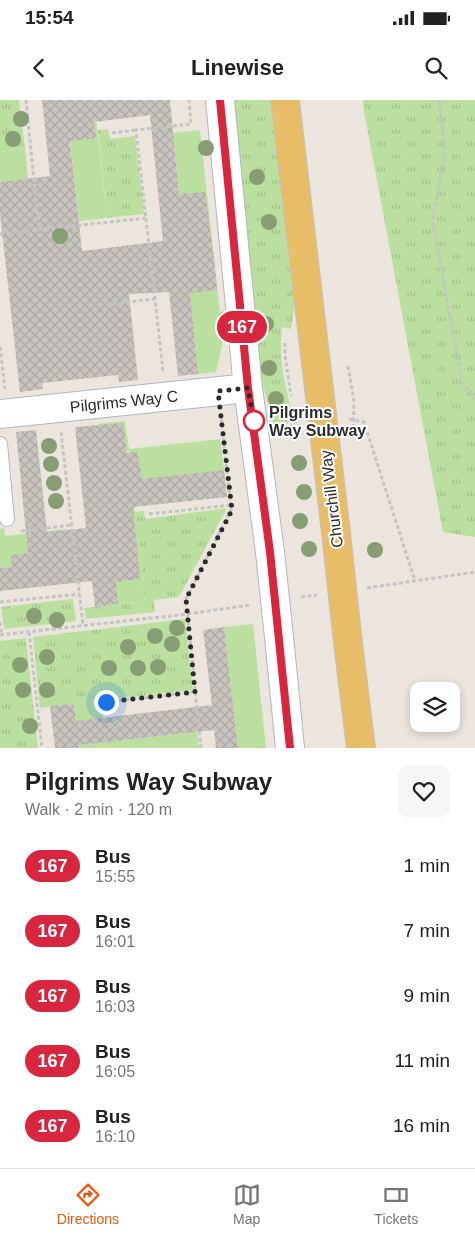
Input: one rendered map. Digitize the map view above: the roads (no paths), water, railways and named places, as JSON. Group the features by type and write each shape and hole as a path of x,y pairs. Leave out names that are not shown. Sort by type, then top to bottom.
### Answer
{"main road":[{"name":"Churchill Way","path":"285,100 361,748"}],"street":[{"path":"220,100 248,388 270,552 290,748"},
{"name":"Pilgrims Way C","path":"0,414 248,388"}],"lane":[{"path":"0,444 7,519"}],"place":[{"name":"Pilgrims Way Subway","path":"254,421"}]}
